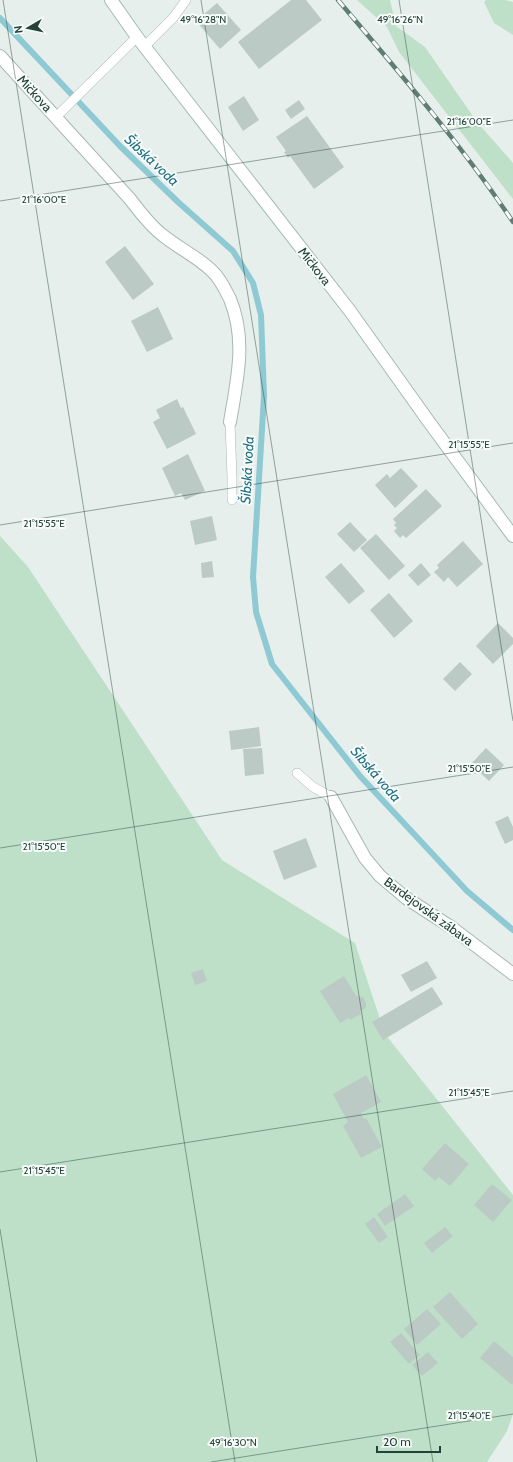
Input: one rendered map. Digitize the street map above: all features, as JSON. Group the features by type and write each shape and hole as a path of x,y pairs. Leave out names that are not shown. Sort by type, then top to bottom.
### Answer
{"street":[{"name":"Mičkova","path":"111,0 136,37 350,311 513,536"},
{"name":"Mičkova","path":"0,56 130,199 143,217 161,234 212,271 225,288 234,311 239,334 240,356 230,422"},
{"name":"Bardejovská zábava","path":"331,798 365,858 380,876 406,898 451,927 513,974"}],"lane":[{"path":"144,47 173,18 186,0"},
{"path":"56,117 103,72 119,53 136,37"},
{"path":"230,422 232,500"},
{"path":"297,773 313,787 331,798"}],"green space":[{"path":"357,0 390,0 396,26 425,47 477,122 513,163 513,199 399,52 387,27"},
{"path":"486,0 505,0 513,2 513,35 494,23 484,2"},
{"path":"0,536 28,567 222,860 355,943 385,1034 513,1195 513,1414 507,1431 487,1462 0,1462"}],"building":[{"path":"291,0 306,0 322,20 259,69 238,42"},
{"path":"217,3 241,30 220,49 196,21"},
{"path":"244,96 259,120 243,131 228,107"},
{"path":"299,100 305,109 291,119 285,110"},
{"path":"307,116 344,167 314,189 290,156 288,158 284,152 286,151 276,137"},
{"path":"125,246 154,284 133,300 105,262"},
{"path":"158,307 173,339 147,352 131,321"},
{"path":"177,399 181,408 183,407 196,434 167,449 153,422 160,418 156,410"},
{"path":"188,454 205,491 185,500 181,493 175,496 162,468"},
{"path":"401,468 418,486 395,508 375,485 387,474 390,478"},
{"path":"426,489 442,506 406,538 403,535 400,538 394,531 397,528 394,525 396,523 393,519"},
{"path":"212,516 217,540 195,545 190,521"},
{"path":"350,522 367,540 354,552 337,534"},
{"path":"376,534 405,566 389,580 360,548"},
{"path":"463,541 483,564 457,587 448,577 444,582 434,572 439,568 437,565"},
{"path":"212,561 214,577 202,578 201,563"},
{"path":"341,563 365,591 349,604 325,577"},
{"path":"421,563 431,575 418,586 408,575"},
{"path":"389,593 413,621 394,638 370,610"},
{"path":"498,623 513,638 513,644 493,664 476,646"},
{"path":"460,662 472,674 455,691 443,679"},
{"path":"259,727 261,746 231,750 229,731"},
{"path":"262,748 264,774 245,776 243,749"},
{"path":"486,748 504,765 489,781 471,764"},
{"path":"508,816 513,827 513,840 505,844 495,822"},
{"path":"306,838 317,867 284,880 273,851"},
{"path":"427,961 437,978 411,992 401,975"},
{"path":"203,969 207,981 195,985 191,973"},
{"path":"344,976 356,996 363,997 366,1003 366,1008 360,1011 361,1014 340,1023 320,991"},
{"path":"432,987 443,1004 383,1040 372,1022"},
{"path":"366,1075 381,1102 361,1113 364,1119 366,1118 382,1147 361,1158 343,1126 348,1122 333,1094"},
{"path":"445,1143 469,1164 450,1186 439,1177 435,1181 422,1169"},
{"path":"492,1184 512,1200 493,1222 474,1205"},
{"path":"405,1194 414,1206 385,1226 377,1214"},
{"path":"374,1217 388,1237 379,1243 365,1224"},
{"path":"445,1227 453,1236 432,1253 424,1243"},
{"path":"450,1292 478,1324 462,1339 433,1307"},
{"path":"427,1309 441,1324 417,1345 404,1329"},
{"path":"401,1333 420,1355 409,1364 390,1342"},
{"path":"494,1341 513,1357 512,1385 480,1358"},
{"path":"428,1352 438,1363 422,1376 412,1365"}],"waterway":[{"name":"Šibská voda","path":"0,18 120,146 178,202 233,251 253,283 261,315 264,396 253,577 256,612 272,664 360,776 467,891 513,930"}],"railway":[{"path":"338,0 451,136 513,222"}]}
